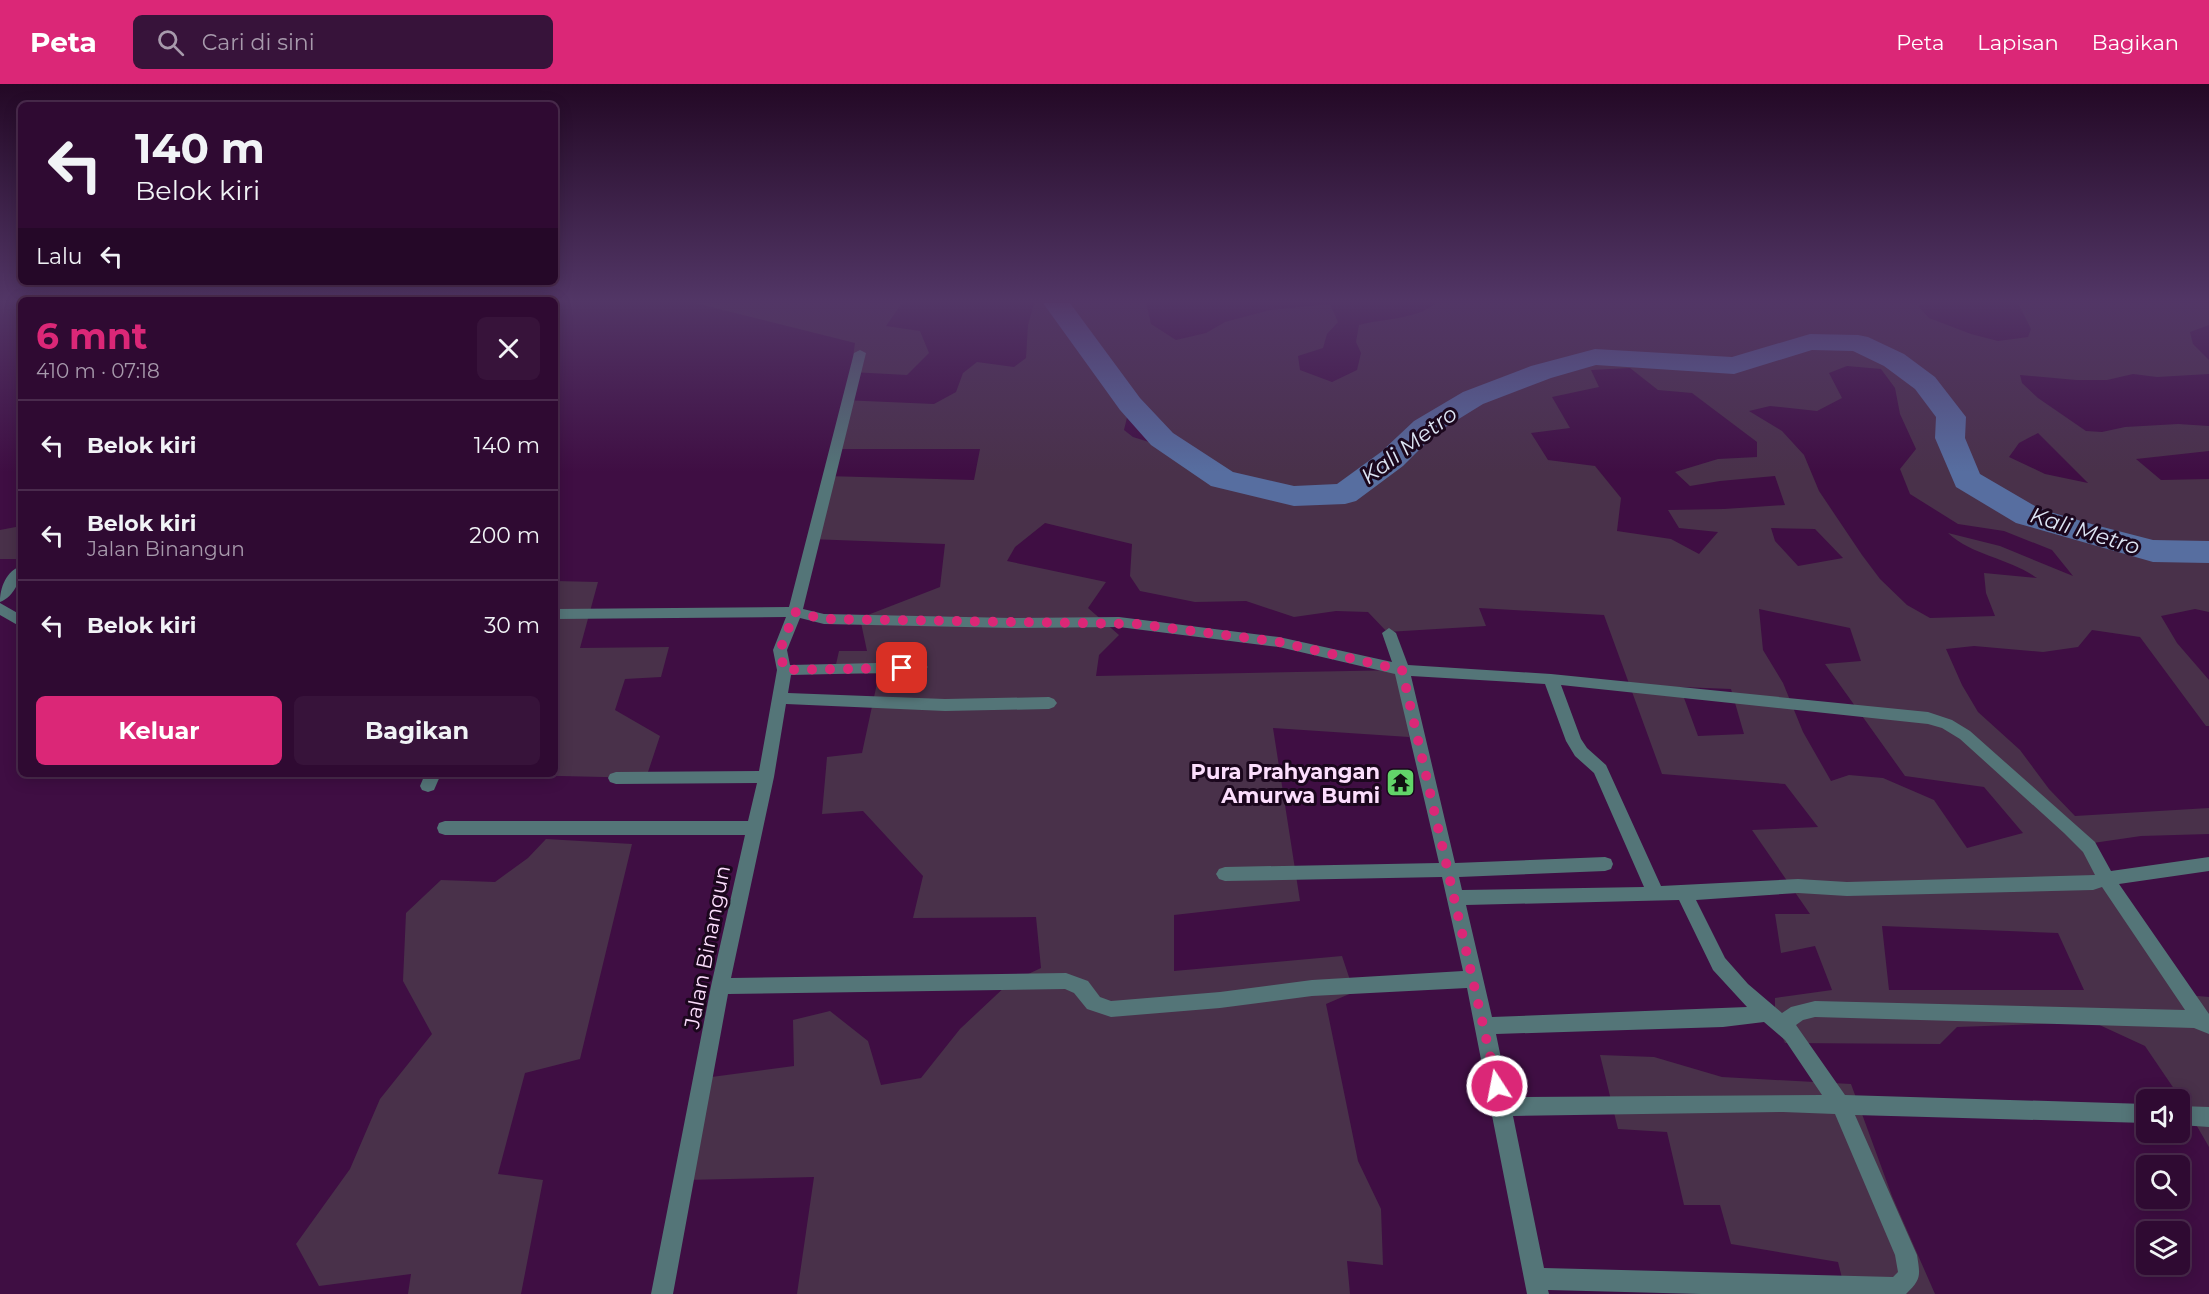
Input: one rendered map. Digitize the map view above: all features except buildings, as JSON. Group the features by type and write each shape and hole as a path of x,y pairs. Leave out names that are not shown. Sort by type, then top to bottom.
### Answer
{"street":[{"name":"Jalan Binangun","path":"662,1294 720,986 766,777 784,670 780,650 795,612 858,359"},
{"path":"0,597 18,575"},
{"path":"0,608 18,622"},
{"path":"558,614 795,612 824,619 1131,623 1279,642 1402,670 1551,679 1928,718 1947,724 1965,735 2089,847 2106,879 2207,1023"},
{"path":"1389,633 1402,670 1485,1026 1536,1287 1897,1288 1909,1276 1906,1255 1841,1106 1792,1034 1741,990 1719,964 1684,893"},
{"path":"784,670 921,667"},
{"path":"1551,679 1574,741 1581,752 1600,769 1655,893"},
{"path":"778,698 945,705 1049,703"},
{"path":"616,778 766,777"},
{"path":"445,828 754,828"},
{"path":"1225,874 1449,870 1605,864"},
{"path":"1455,898 1684,893 1798,886 1847,889 2093,883 2106,879 2209,864"},
{"path":"720,986 1066,981 1081,987 1094,1003 1111,1009 1220,1000 1312,988 1474,979"},
{"path":"1485,1026 1723,1018 1775,1019 1815,1010 2194,1019 2207,1023"},
{"path":"1501,1107 1783,1102 1841,1106 2136,1114"},
{"path":"2190,1116 2209,1117"}],"shaded area":[{"path":"853,359 923,359 907,375 851,372"},
{"path":"1024,359 1298,359 1300,370 1332,382 1357,370 1359,359 2208,359 2209,374 2157,377 2133,374 2107,380 2020,375 2022,383 2038,398 2086,431 2102,432 2125,427 2178,424 2209,426 2209,451 2136,459 2161,480 2209,479 2209,612 2195,609 2161,616 2177,643 2209,680 2209,726 2206,726 2140,637 2092,630 2078,647 2043,652 1974,646 1946,649 1962,685 1978,712 2020,750 2049,789 2075,816 2209,808 2209,834 2141,836 2093,843 2187,995 2209,997 2209,1147 2190,1114 2190,1089 2174,1089 2145,1046 2093,1022 1957,1027 1940,1044 1785,1043 1775,1021 1775,998 1832,990 1815,946 1781,953 1775,914 1810,914 1752,830 1818,827 1785,784 1662,774 1604,615 1479,608 1486,626 1387,632 1368,612 1336,611 1294,617 1246,601 1195,602 1140,591 1130,576 1132,544 1045,523 1015,547 1007,561 1106,582 1088,608 1119,635 1099,655 1096,676 1402,670 1409,737 1273,728 1300,901 1174,915 1174,971 1342,956 1354,992 1326,1004 1358,1161 1381,1209 1383,1265 1347,1261 1350,1294 797,1294 814,1177 684,1180 704,1078 794,1066 793,1020 830,1011 868,1041 881,1085 921,1078 960,1029 1009,983 1041,968 1036,917 913,918 923,876 863,811 822,814 827,757 862,753 879,674 834,673 839,651 867,651 860,618 940,587 945,544 809,539 825,476 974,480 980,449 836,449 842,400 934,404 956,392 963,373 977,362 1014,367","holes":["1847,366 1881,369 1895,388 1900,414 1916,449 1900,469 1910,494 1958,524 2004,531 2052,550 2073,576 2000,546 1948,533 1969,547 2026,571 2037,578 1984,573 1986,593 1995,616 1930,618 1907,605 1880,579 1862,555 1819,491 1804,455 1782,431 1749,411 1770,406 1817,411 1842,398 1829,373","1630,368 1658,390 1692,393 1757,442 1757,457 1718,459 1675,472 1690,486 1775,476 1785,505 1668,510 1679,528 1718,532 1699,554 1671,539 1617,531 1621,498 1595,466 1548,460 1531,433 1570,428 1552,397 1599,387 1591,370","1130,405 1162,439 1181,452 1133,437 1124,430","2038,433 2088,483 2045,474 2009,457 2019,443","1771,528 1815,529 1843,558 1798,566 1775,541","1759,609 1850,628 1861,661 1825,664 1905,776 1984,787 2023,833 1967,848 1934,800 1883,778 1849,775 1831,781 1803,732 1783,683 1763,650","1680,687 1731,689 1744,734 1698,736","1882,926 2058,933 2084,990 1889,990"]},
{"path":"18,527 18,559 0,559 0,530"},
{"path":"558,581 598,582 580,648 669,647 661,677 625,679 615,710 660,736 646,778 558,776"},
{"path":"546,839 632,844 580,1059 525,1073 498,1174 543,1180 521,1294 408,1294 411,1274 319,1286 296,1244 350,1169 380,1099 432,1034 403,981 406,913 441,880 495,882 528,858"},
{"path":"1600,1055 1654,1057 1722,1077 1851,1084 1892,1196 1935,1294 1846,1294 1838,1262 1731,1244 1720,1205 1684,1205 1667,1132 1618,1129"}],"waterway":[{"name":"Kali Metro","path":"1097,359 1130,404 1162,439 1222,479 1294,496 1345,494 1392,459 1425,427 1473,398 1541,372 1586,359"},
{"name":"Kali Metro","path":"1633,359 1734,366 1755,359"},
{"name":"Kali Metro","path":"1893,359 1925,383 1951,417 1950,438 1967,480 2028,516 2087,534 2153,551 2209,552"}],"place":[{"name":"Pura Prahyangan Amurwa Bumi","path":"1401,783"}],"route":[{"path":"902,668 784,670 780,650 795,612 824,619 1012,623 1119,622 1176,627 1279,642 1402,670 1497,1086"}]}
